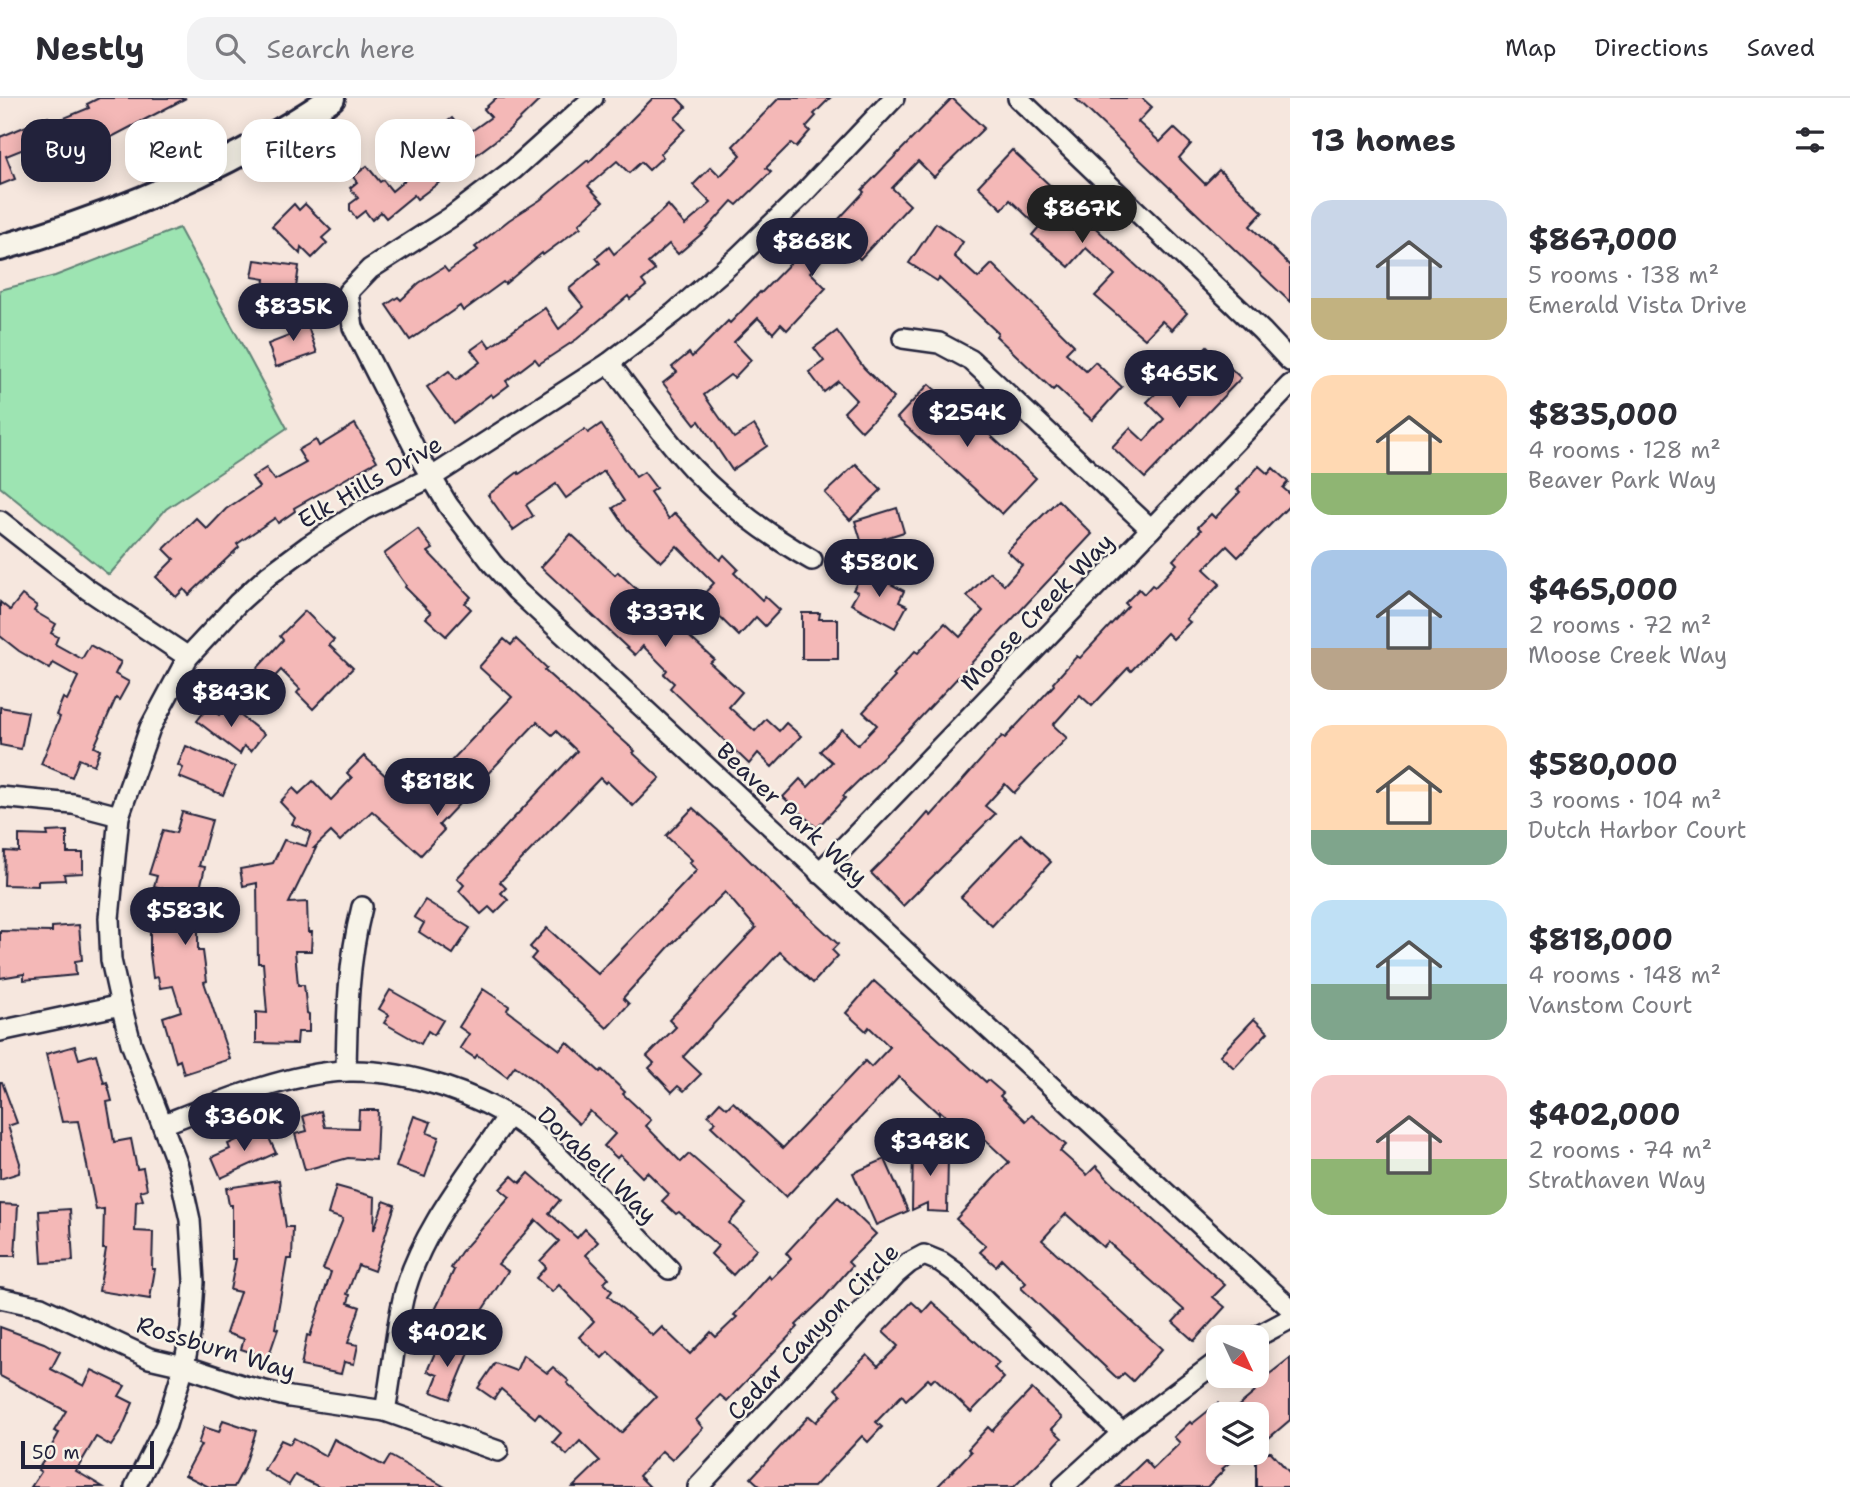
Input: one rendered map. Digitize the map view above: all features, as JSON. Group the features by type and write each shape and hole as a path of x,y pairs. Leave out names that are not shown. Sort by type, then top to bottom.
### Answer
{"street":[{"path":"0,248 100,216 155,194 226,161 332,98"},
{"name":"Beaver Park Way","path":"593,98 513,170 451,217 370,269 348,292 354,327 448,505 516,590 1290,1308"},
{"name":"Elk Hills Drive","path":"135,1487 166,1425 184,1366 191,1329 194,1282 190,1220 178,1166 146,1084 121,1005 111,960 109,918 119,816 150,728 188,657 238,603 289,560 363,510 432,477 609,363 674,313 737,258 802,195 894,98"},
{"path":"1018,98 1262,331 1290,361"},
{"path":"903,338 939,343 971,360 1151,529"},
{"path":"609,363 670,442 713,489 743,515 812,560"},
{"name":"Moose Creek Way","path":"819,873 1290,385"},
{"path":"0,521 87,589 188,657"},
{"path":"0,797 73,804 119,816"},
{"path":"346,1071 348,979 362,907"},
{"path":"0,1031 121,1005"},
{"name":"Dorabell Way","path":"163,1124 224,1100 285,1082 346,1071 426,1082 464,1094 508,1116 552,1149 668,1269"},
{"path":"385,1411 404,1297 413,1272 444,1211 508,1116"},
{"name":"Cedar Canyon Circle","path":"698,1487 896,1274 924,1255 941,1262 954,1272 1122,1433"},
{"name":"Rossburn Way","path":"0,1298 41,1307 149,1358 290,1397 385,1411 498,1451"},
{"path":"1269,1330 1290,1319"},
{"path":"1063,1487 1122,1433 1206,1370"}],"green space":[{"path":"179,228 287,428 166,509 109,575 0,487 0,290 55,276"}],"building":[{"path":"99,98 186,98 146,119 125,119 125,130 111,137 111,119 62,119 89,108 87,104"},
{"path":"496,98 542,98 508,131 475,156 475,129 491,117 484,109"},
{"path":"653,98 677,98 686,107 675,118 685,129 660,154 663,157 649,170 641,162 629,173 617,161 588,186 603,202 579,224 581,227 543,255 542,253 505,284 503,282 463,311 460,306 410,340 386,305 398,297 401,300 419,283 444,267 448,272 478,250 475,247 509,220 540,200 588,160 589,162"},
{"path":"779,98 830,98 814,114 816,116 806,127 810,131 796,147 791,143 766,168 771,172 737,205 732,201 705,231 678,254 669,244 648,263 655,270 642,281 646,286 630,299 628,296 577,339 539,364 535,359 506,381 509,385 493,397 491,394 453,423 427,387 449,371 456,380 480,362 471,350 485,340 490,347 545,308 559,329 584,307 569,289 600,263 596,258 609,247 614,254 668,205 685,225 711,203 693,185 711,167 720,176 741,155 733,146"},
{"path":"952,98 984,128 934,177 918,161 892,188 910,205 860,259 842,241 832,249 810,272 826,288 787,330 781,324 773,333 758,318 734,342 751,360 734,378 730,375 704,395 734,438 754,425 767,446 732,470 699,421 695,424 663,383 677,372 672,367 689,353 692,357 806,247 810,250 864,192 862,190"},
{"path":"1075,98 1142,98 1152,107 1138,122 1160,142 1174,128 1191,144 1179,158 1205,184 1219,170 1263,212 1250,226 1290,266 1290,302"},
{"path":"21,128 21,150 6,156 15,179 0,185 0,137"},
{"path":"1012,150 1187,313 1172,330 1162,321 1145,339 1095,296 1115,275 1086,248 1069,267 1032,235 1039,227 1010,200 1002,209 978,186"},
{"path":"367,166 375,176 375,182 385,182 392,191 403,182 440,182 417,199 414,195 386,218 381,212 372,220 365,211 356,218 350,210 350,204 358,198 350,188 361,182 361,171"},
{"path":"294,204 299,210 305,204 331,230 322,238 327,243 312,258 301,247 300,254 272,226"},
{"path":"936,223 963,242 954,256 978,278 992,264 1074,345 1066,353 1086,371 1095,362 1122,387 1092,420 1056,387 1053,390 996,336 998,333 939,278 937,281 909,263"},
{"path":"255,260 299,266 294,302 262,298 265,279 252,277"},
{"path":"304,315 317,353 276,367 268,344 289,336 284,322"},
{"path":"837,331 864,368 894,398 862,431 844,412 856,400 838,381 824,392 809,372 824,361 814,348"},
{"path":"1207,346 1241,378 1145,478 1112,447 1130,428 1144,441 1164,419 1147,402 1171,378 1174,382"},
{"path":"929,384 971,423 974,420 1036,478 1002,514 897,418"},
{"path":"355,424 377,461 294,508 295,511 278,523 275,518 237,544 239,547 189,595 184,589 176,597 156,577 174,559 164,549 196,518 207,529 226,509 259,487 252,477 266,468 275,480 306,463 298,450 316,440 319,446"},
{"path":"601,424 636,477 644,472 656,488 650,492 669,519 675,513 720,560 724,555 738,569 734,573 762,600 765,596 780,610 765,626 756,617 739,636 700,598 714,583 677,546 661,562 627,529 613,508 624,501 604,471 566,498 556,484 526,505 533,516 513,530 488,495 518,472 519,474 585,429 588,433"},
{"path":"856,464 881,490 850,520 825,493"},
{"path":"1259,466 1268,474 1273,468 1288,482 1283,488 1290,494 1290,505 1238,557 1227,546 1204,569 1220,584 1186,619 1190,622 1173,639 1167,633 1131,671 1128,668 1092,706 1080,695 1053,725 1067,738 1014,793 1005,784 985,806 995,814 903,906 871,873 928,813 931,816 1002,736 1005,738 1077,656 1080,658 1128,606 1125,603 1139,589 1144,594 1152,585 1155,587 1177,564 1173,560 1201,530 1198,527 1211,514 1215,518 1240,492 1237,490"},
{"path":"1058,500 1092,534 890,750 843,796 845,798 817,828 783,797 800,779 808,787 832,762 820,751 842,729 858,745 877,725 863,712 915,651 918,653 945,623 960,637 983,611 967,596 990,572 1004,585 1022,565 1007,551"},
{"path":"897,508 904,532 882,539 887,554 867,560 855,521"},
{"path":"418,529 433,549 428,552 471,597 465,603 471,609 446,636 426,618 431,613 405,587 384,554"},
{"path":"571,534 615,575 618,572 655,606 659,602 685,629 683,631 714,659 710,663 742,692 729,707 755,731 766,719 779,731 786,723 801,736 772,767 758,753 749,764 670,688 674,683 664,674 667,670 643,646 635,655 541,567"},
{"path":"864,570 904,591 899,602 907,606 895,628 851,604 858,592 853,590"},
{"path":"22,595 37,606 34,611 56,624 51,633 58,637 55,644 82,659 90,645 121,662 115,674 129,682 119,700 116,698 94,747 100,750 94,765 79,759 72,777 41,764 60,717 56,715 63,698 67,700 78,677 53,663 50,669 0,636 0,602 10,610"},
{"path":"305,611 334,640 329,645 353,668 313,709 297,693 300,689 281,670 266,686 252,674 283,640 280,636"},
{"path":"802,613 820,613 819,619 838,619 838,659 802,659"},
{"path":"504,639 511,645 516,639 547,668 544,670 635,751 633,753 660,778 633,806 607,781 605,783 600,778 500,882 506,888 501,893 508,900 495,913 489,907 481,914 459,891 464,885 457,878 577,751 556,731 552,735 537,722 439,825 444,830 421,855 372,811 340,841 331,832 314,848 289,903 307,902 308,932 312,932 311,951 295,951 298,985 304,985 309,1032 298,1032 297,1044 256,1043 256,1012 267,1013 263,963 258,963 257,883 243,886 240,869 273,863 284,840 306,846 311,832 292,824 295,818 280,802 293,788 299,794 313,781 331,800 352,778 347,773 364,756 413,801 512,697 479,667"},
{"path":"227,705 264,734 251,751 244,746 240,754 197,721 208,707 219,715"},
{"path":"0,707 28,712 21,749 0,745"},
{"path":"186,746 235,767 223,795 179,777 183,768 178,765"},
{"path":"693,808 838,944 832,950 838,956 813,983 780,952 683,1057 701,1074 684,1091 678,1086 672,1092 649,1068 654,1063 647,1056 676,1027 669,1020 756,928 725,892 668,948 623,998 629,1004 607,1028 531,959 536,953 530,947 547,928 598,974 697,870 689,863 692,860 666,836"},
{"path":"182,812 212,820 199,866 205,867 198,897 198,951 203,951 207,981 204,982 230,1059 184,1074 180,1060 176,1062 163,1017 181,1011 173,986 160,988 158,977 153,978 150,954 150,920 169,920 169,890 154,886 157,876 149,874 163,830 176,833"},
{"path":"67,831 67,853 83,853 83,873 64,874 65,880 38,881 38,886 4,885 5,851 19,852 19,835 48,836 47,832"},
{"path":"1021,834 1051,862 992,926 961,897"},
{"path":"425,900 470,928 453,954 419,932 424,923 414,917"},
{"path":"79,925 82,960 75,961 76,975 24,980 24,974 0,978 0,931 52,932 52,927"},
{"path":"874,981 986,1082 988,1080 1003,1093 1000,1096 1026,1121 1032,1115 1066,1145 1060,1151 1087,1175 1096,1166 1225,1285 1213,1297 1225,1307 1194,1341 1173,1322 1184,1310 1108,1242 1103,1247 1066,1214 1042,1240 1162,1349 1133,1381 1124,1373 1118,1379 1021,1288 1026,1283 1002,1259 996,1266 980,1252 986,1246 956,1219 1009,1162 983,1138 976,1144 899,1077 786,1197 711,1126 716,1122 708,1115 720,1102 727,1108 733,1102 783,1148 865,1061 871,1067 890,1047 869,1027 866,1031 846,1013"},
{"path":"483,989 509,1006 507,1010 560,1050 567,1042 600,1072 602,1070 651,1120 646,1126 681,1162 689,1154 746,1204 729,1223 757,1249 733,1275 711,1254 718,1246 662,1201 669,1194 647,1172 642,1177 620,1155 617,1158 604,1146 615,1134 590,1111 579,1124 536,1082 515,1066 507,1077 477,1055 475,1058 460,1048 469,1034 459,1027"},
{"path":"390,990 443,1020 434,1035 428,1031 421,1044 384,1023 389,1015 379,1009"},
{"path":"1254,1019 1268,1032 1234,1068 1220,1055"},
{"path":"75,1046 79,1059 96,1054 112,1101 107,1102 114,1142 131,1139 137,1169 143,1168 147,1189 140,1191 143,1200 136,1202 135,1231 153,1232 152,1269 155,1269 150,1299 99,1291 106,1249 103,1249 104,1209 96,1210 78,1121 62,1122 46,1054"},
{"path":"0,1082 17,1123 8,1126 20,1163 19,1173 0,1179"},
{"path":"359,1110 378,1110 376,1160 348,1158 305,1170 295,1134 307,1131 303,1116 321,1111 325,1127 358,1128"},
{"path":"414,1116 431,1122 427,1133 439,1137 425,1177 396,1167"},
{"path":"264,1127 276,1153 221,1178 212,1157 230,1149 228,1144 252,1133 253,1135 253,1132"},
{"path":"913,1144 938,1145 938,1156 948,1156 947,1212 927,1211 927,1203 912,1210"},
{"path":"885,1159 908,1211 876,1225 853,1173"},
{"path":"529,1173 560,1200 549,1213 577,1238 585,1229 598,1242 586,1255 609,1278 604,1283 612,1291 608,1296 653,1336 662,1327 690,1354 711,1332 716,1337 737,1317 734,1315 769,1276 771,1279 791,1259 786,1253 838,1197 876,1234 848,1262 852,1266 824,1298 727,1401 720,1395 696,1420 703,1428 672,1460 662,1451 639,1476 650,1487 573,1487 600,1461 580,1441 567,1455 553,1442 561,1433 539,1413 535,1418 501,1389 494,1399 478,1388 495,1363 516,1371 523,1355 547,1373 553,1367 621,1433 656,1397 608,1352 602,1358 579,1337 594,1321 559,1285 552,1292 536,1278 546,1267 540,1261 559,1241 536,1220 498,1264 508,1271 471,1327 435,1310 454,1270 451,1268 461,1252 510,1197 500,1189 512,1176 520,1183"},
{"path":"279,1180 286,1227 293,1227 292,1259 287,1259 275,1328 278,1329 268,1358 241,1349 244,1339 226,1333 240,1292 230,1290 236,1259 232,1259 232,1205 229,1205 226,1188"},
{"path":"336,1186 375,1197 374,1230 384,1201 395,1205 374,1271 358,1265 347,1294 350,1295 348,1303 360,1307 348,1343 358,1345 354,1364 344,1362 341,1374 301,1366 307,1335 310,1336 331,1272 323,1269 343,1219 328,1214"},
{"path":"0,1204 18,1205 15,1256 0,1256"},
{"path":"70,1209 73,1261 42,1263 39,1211"},
{"path":"912,1302 923,1312 932,1302 999,1363 994,1368 1004,1378 971,1412 935,1378 931,1382 928,1379 906,1400 902,1395 876,1422 882,1427 868,1442 862,1436 814,1487 761,1487 751,1478 809,1416 816,1422 841,1395 835,1389 848,1374 867,1355 878,1366 898,1346 883,1332"},
{"path":"0,1327 44,1343 60,1352 51,1369 84,1386 92,1370 125,1386 119,1396 133,1403 121,1431 111,1446 96,1437 76,1471 103,1487 31,1487 59,1433 54,1431 66,1411 0,1376"},
{"path":"440,1341 469,1353 450,1399 431,1392 438,1375 427,1371"},
{"path":"1290,1358 1290,1420 1269,1438 1269,1402 1243,1402 1255,1392 1252,1388 1269,1388 1269,1374"},
{"path":"1032,1389 1062,1418 1052,1429 1062,1438 1048,1453 1014,1487 937,1487 971,1452 968,1449 988,1427 992,1431"},
{"path":"1206,1413 1206,1465 1227,1465 1207,1487 1117,1487 1145,1460 1153,1469 1180,1443 1174,1437 1190,1422 1192,1424"},
{"path":"223,1420 256,1431 244,1468 234,1487 209,1487 185,1475 201,1445 198,1444 204,1427 219,1432"},
{"path":"294,1438 326,1456 334,1439 384,1466 390,1456 445,1487 319,1487 295,1475 289,1485 264,1470 281,1440 290,1444"},
{"path":"1271,1452 1290,1473 1290,1487 1256,1487 1256,1465 1269,1465"}]}
